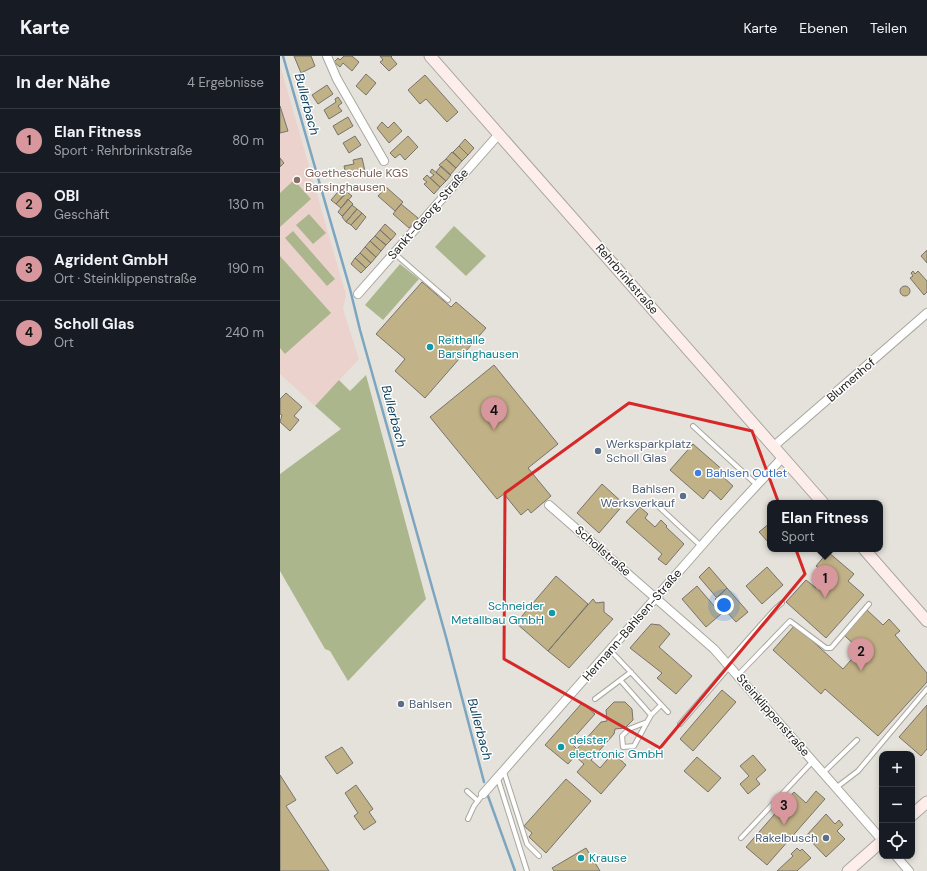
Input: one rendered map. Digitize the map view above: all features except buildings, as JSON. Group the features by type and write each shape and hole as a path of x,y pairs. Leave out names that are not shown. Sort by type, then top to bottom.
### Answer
{"main road":[{"name":"Rehrbrinkstraße","path":"430,56 820,500"},
{"path":"867,552 927,621"},
{"path":"915,812 927,802"},
{"path":"848,871 879,844"}],"street":[{"path":"327,56 337,79 384,162"},
{"name":"Sankt-Georg-Straße","path":"358,294 499,134"},
{"name":"Blumenhof","path":"774,446 927,313"},
{"name":"Hermann-Bahlsen-Straße","path":"483,794 498,779 702,546 783,457"},
{"name":"Schollstraße","path":"549,505 657,597"},
{"name":"Steinklippenstraße","path":"657,597 729,664 837,787 879,837"},
{"path":"899,859 909,871"}],"lane":[{"path":"394,253 448,300"},
{"path":"693,426 757,485"},
{"path":"657,505 702,546"},
{"path":"680,724 775,609 782,603"},
{"path":"738,675 790,621 826,648 831,648 869,604"},
{"path":"610,650 668,712"},
{"path":"595,699 621,681 631,672"},
{"path":"621,681 651,715"},
{"path":"837,787 858,771 927,689"},
{"path":"647,722 629,729 622,736 623,747 634,746 651,715 661,705"},
{"path":"824,772 857,740"},
{"path":"741,838 814,761"},
{"path":"504,772 526,844 539,856"},
{"path":"498,779 526,871"},
{"path":"467,791 478,801"},
{"path":"468,819 483,794"}],"highlighted area":[{"path":"629,403 752,431 805,574 660,748 504,659 505,493"}],"shaded area":[{"name":"Goetheschule KGS Barsinghausen","path":"280,65 346,295 343,309 359,359 315,406 280,374"}],"green space":[{"path":"294,180 311,199 280,227 280,193"},
{"path":"309,214 326,233 313,244 296,225"},
{"path":"454,226 486,256 466,276 435,247"},
{"path":"293,231 335,279 327,286 285,238"},
{"path":"280,256 331,313 285,354 280,348"},
{"path":"400,264 419,279 383,320 365,305"},
{"path":"366,375 426,599 348,681 330,651 325,649 280,571 280,474 341,429 315,406 339,380 350,391"}],"waterway":[{"name":"Bullerbach","path":"283,56 350,289 360,330 446,637 484,782"},
{"name":"Bullerbach","path":"488,796 515,871"}],"place":[{"name":"Goetheschule KGS Barsinghausen","path":"297,180"},
{"name":"Reithalle Barsinghausen","path":"430,347"},
{"name":"Scholl Glas","path":"494,430"},
{"name":"Werksparkplatz Scholl Glas","path":"598,451"},
{"name":"Bahlsen Outlet","path":"698,473"},
{"name":"Bahlsen Werksverkauf","path":"683,496"},
{"name":"Elan Fitness","path":"825,598"},
{"name":"Schneider Metallbau GmbH","path":"552,613"},
{"name":"OBI","path":"861,671"},
{"name":"Bahlsen","path":"401,704"},
{"name":"deister electronic GmbH","path":"561,747"},
{"name":"Agrident GmbH","path":"784,825"},
{"name":"Rakelbusch","path":"826,838"},
{"name":"Krause","path":"581,858"}]}
